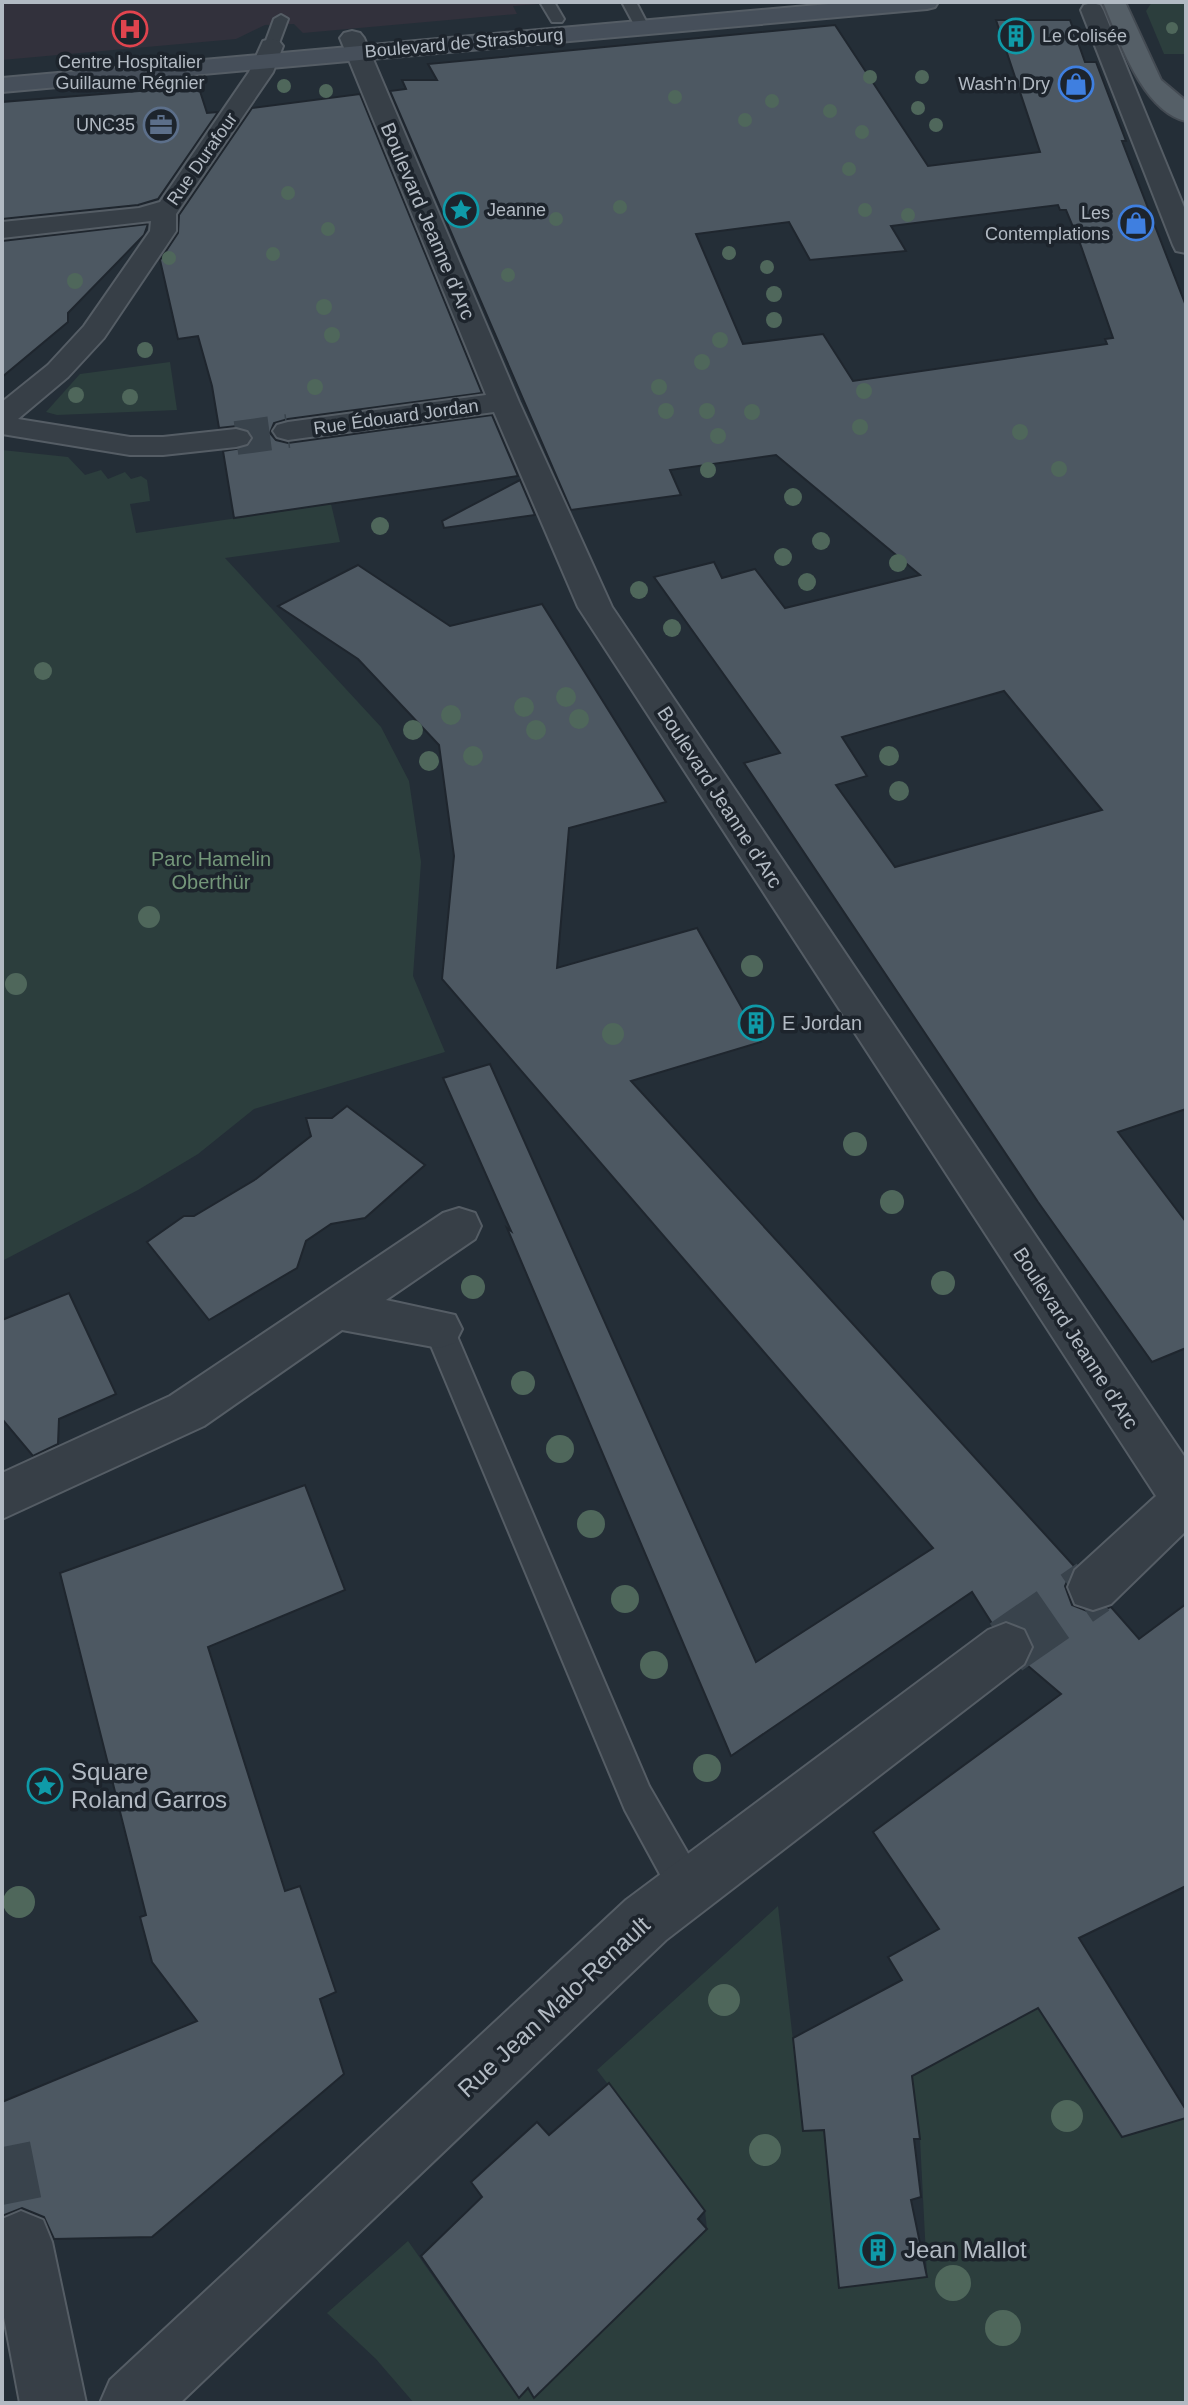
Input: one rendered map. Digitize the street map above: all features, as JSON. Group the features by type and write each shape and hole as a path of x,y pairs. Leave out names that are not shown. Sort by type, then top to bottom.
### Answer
{"main road":[{"name":"Boulevard de Strasbourg","path":"2,85 752,2"},
{"name":"Boulevard de Strasbourg","path":"355,46 552,11 635,14 927,2"},
{"path":"1103,6 1151,83 1186,114"},
{"name":"Boulevard de Strasbourg","path":"2,71 267,54"}],"street":[{"path":"1103,6 1186,245"},
{"name":"Boulevard Jeanne d'Arc","path":"355,46 504,402 595,607 1185,1501"},
{"name":"Rue Durafour","path":"2,230 161,212 176,202 261,72 267,54"},
{"path":"2,418 58,371 94,332 163,231 165,218 161,212"},
{"name":"Rue Édouard Jordan","path":"288,431 504,402"},
{"path":"2,418 130,446 163,446 236,438"},
{"path":"2,1497 187,1411 459,1226"},
{"path":"336,1310 439,1329"},
{"path":"1093,1587 1185,1501"},
{"name":"Rue Jean Malo-Renault","path":"133,2403 646,1920 1006,1647"},
{"path":"21,2242 53,2403"}],"lane":[{"path":"267,54 281,19"},
{"path":"439,1329 637,1798 688,1889"}],"shaded area":[{"name":"Centre Hospitalier Guillaume Régnier","path":"2,2 563,2 513,6 517,14 303,33 294,24 265,25 236,39 2,60"}],"green space":[{"path":"1152,2 1186,2 1186,54 1164,54 1146,11"},
{"path":"170,362 177,410 57,415 46,412 80,374"},
{"name":"Parc Hamelin Oberthür","path":"2,450 68,457 85,475 101,470 108,479 125,472 131,479 141,476 147,480 150,501 130,504 136,533 331,504 340,542 225,558 381,727 409,781 421,862 413,976 445,1052 254,1109 198,1154 138,1190 2,1261"},
{"path":"778,1906 803,2131 824,2130 840,2288 927,2276 920,2139 912,2076 1038,2008 1122,2137 1186,2118 1186,2403 414,2403 376,2359 327,2313 408,2241 518,2397 528,2388 535,2397 707,2229 705,2211 597,2070"}],"building":[{"path":"996,20 1070,20 1085,62 1096,62 1126,141 1122,141 1186,306 1186,1109 1118,1132 1186,1222 1186,1348 1152,1362 1038,1202 744,763 780,753 654,577 714,562 722,578 755,569 785,608 920,575 776,455 670,470 681,495 571,510 390,91 406,89 402,80 437,80 428,64 835,25 928,166 1040,152","holes":["1058,205 1060,210 1066,210 1081,246 1113,338 1105,339 1107,344 853,381 823,334 743,344 696,234 789,222 810,260 906,251 891,226","1004,691 1102,810 895,867 836,785 867,776 842,737"]},
{"path":"199,88 207,113 218,112 158,199 138,205 2,219 2,102"},
{"path":"360,94 482,393 288,419 274,423 270,433 276,440 288,443 492,415 518,476 234,518 223,451 248,447 254,436 248,429 237,426 219,428 212,386 198,336 178,339 160,260 178,233 179,215 252,108"},
{"path":"148,224 144,235 68,313 68,322 2,377 2,241"},
{"path":"520,480 535,515 444,528 442,521"},
{"path":"358,565 450,626 542,604 666,802 569,828 557,968 697,928 761,1042 631,1081 1074,1566 1065,1586 1072,1605 1092,1613 1111,1607 1139,1639 1186,1604 1186,1886 1079,1938 1186,2110 1186,2118 1122,2137 1038,2008 912,2076 920,2139 914,2139 921,2197 911,2200 927,2277 839,2288 824,2130 803,2131 793,2038 902,1980 888,1957 939,1929 873,1832 1061,1694 1027,1665 1035,1646 1027,1629 1007,1620 993,1625 972,1592 731,1756 507,1228 511,1231 443,1078 490,1064 756,1662 933,1548 442,979 454,856 439,745 358,659 278,606"},
{"path":"347,1106 425,1165 365,1218 331,1224 306,1241 297,1268 209,1320 147,1242 184,1216 194,1216 256,1179 311,1136 306,1118 332,1118"},
{"path":"69,1293 116,1394 59,1419 58,1444 33,1456 2,1419 2,1320"},
{"path":"305,1485 345,1590 208,1647 285,1891 300,1886 336,1992 320,1999 344,2074 152,2237 54,2239 44,2217 22,2208 2,2216 2,2102 197,2021 152,1962 140,1917 146,1915 60,1573"},
{"path":"609,2083 705,2211 698,2219 707,2229 534,2398 528,2388 519,2398 421,2256 482,2197 471,2182 537,2122 549,2135"}],"tunnel":[{"path":"236,438 288,431"},
{"path":"1006,1647 1093,1587"},
{"path":"2,2147 21,2242"}],"place":[{"name":"Centre Hospitalier Guillaume Régnier","path":"130,29"},
{"name":"Le Colisée","path":"1016,36"},
{"name":"Wash'n Dry","path":"1076,84"},
{"name":"UNC35","path":"161,125"},
{"name":"Jeanne","path":"461,210"},
{"name":"Les Contemplations","path":"1136,223"},
{"name":"E Jordan","path":"756,1023"},
{"name":"Square Roland Garros","path":"45,1786"},
{"name":"Jean Mallot","path":"878,2250"}]}
